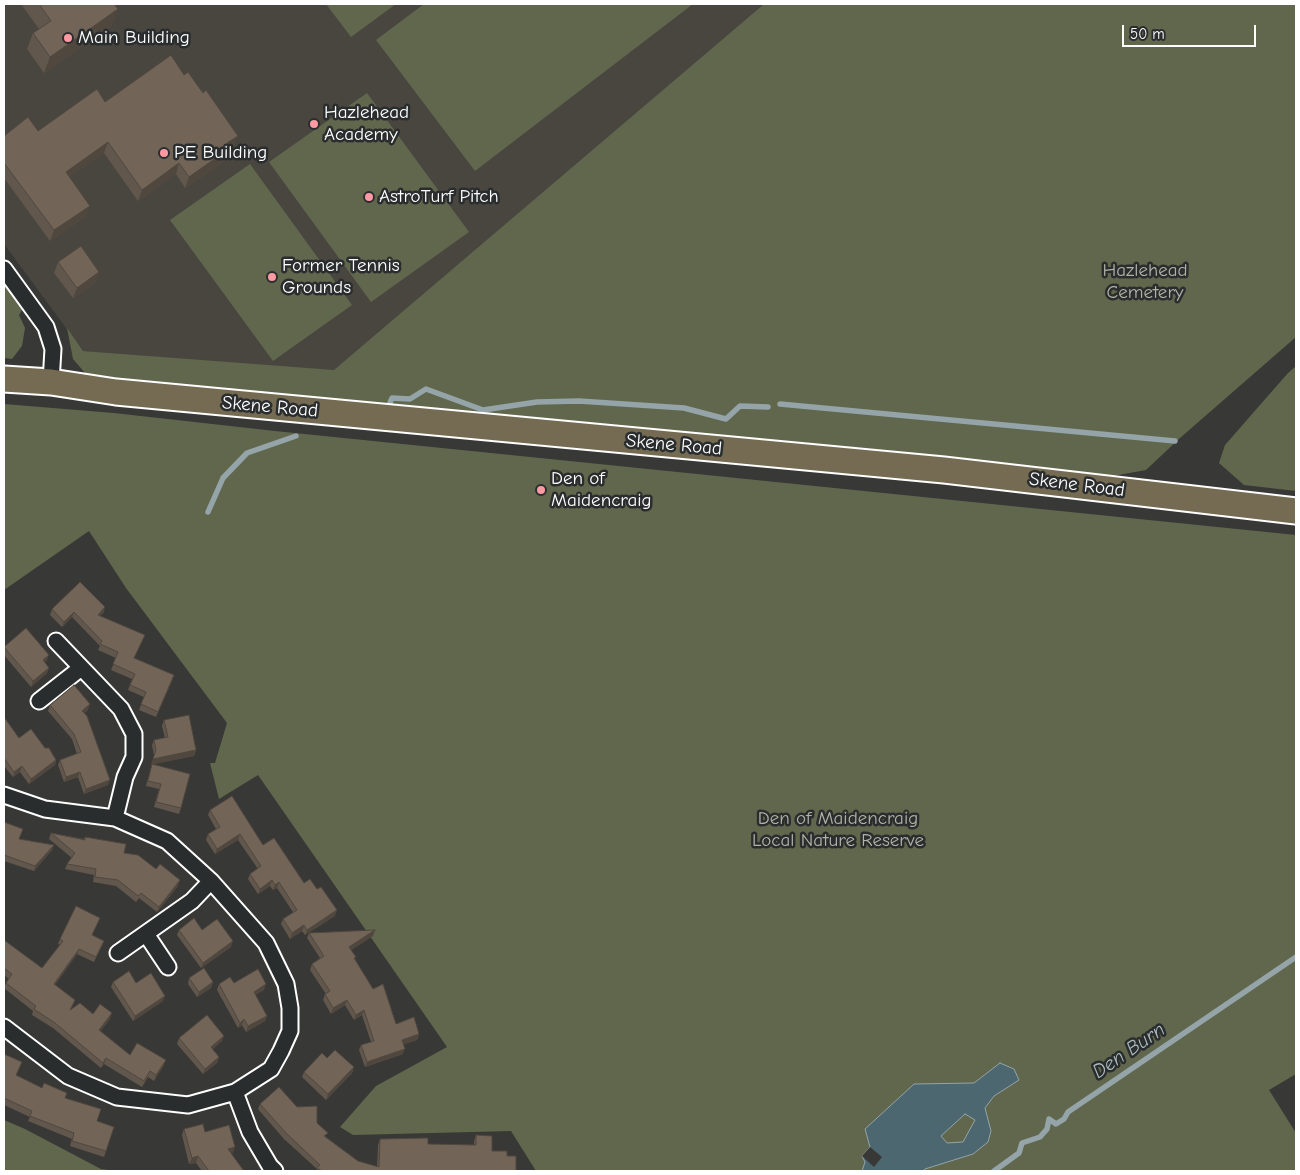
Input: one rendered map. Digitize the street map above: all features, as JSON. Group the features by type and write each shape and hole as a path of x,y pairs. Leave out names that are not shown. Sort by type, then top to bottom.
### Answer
{"main road":[{"name":"Skene Road","path":"4,379 51,382 126,393 944,470 1296,510"}],"street":[{"path":"4,269 46,327 53,349 51,382"},
{"path":"56,641 121,709 134,734 134,757 125,777 115,818"},
{"path":"39,701 81,668"},
{"path":"4,795 45,809 115,818 167,841 211,881 266,943 286,984 290,1008 290,1031 271,1069 235,1092 188,1104 117,1097 68,1076 4,1027"},
{"path":"118,953 192,901 211,881"},
{"path":"146,934 168,967"},
{"path":"235,1092 250,1132 270,1166 275,1171"}],"shaded area":[{"name":"Hazlehead Academy","path":"4,4 764,4 334,371 83,351 4,244"}],"green space":[{"path":"326,4 396,4 351,37"},
{"path":"424,4 693,4 475,171 376,40"},
{"name":"Hazlehead Cemetery","path":"764,4 1296,4 1296,337 1146,470 1113,476 293,397 92,381 73,359 67,328 83,351 334,370"},
{"name":"AstroTurf Pitch","path":"367,93 469,232 371,302 269,162"},
{"name":"Former Tennis Grounds","path":"250,164 352,305 273,361 170,220"},
{"path":"4,282 22,310 19,315 25,328 22,346 12,359 4,358"},
{"path":"1296,366 1296,491 1244,485 1219,463 1225,445"},
{"name":"Den of Maidencraig Local Nature Reserve","path":"4,404 114,413 1296,535 1296,1074 1269,1090 1296,1133 1296,1171 536,1171 511,1131 353,1135 340,1127 376,1086 447,1047 258,775 219,799 210,763 215,763 227,723 126,588 89,531 4,590"},
{"path":"4,1120 101,1169 117,1171 4,1171"}],"water":[{"path":"1000,1063 1014,1069 1019,1080 994,1096 985,1108 991,1131 988,1142 973,1154 923,1171 862,1171 865,1162 862,1156 870,1147 865,1129 914,1084 974,1083","holes":["965,1114 975,1120 963,1142 947,1143 941,1136"]}],"pier":[{"path":"870,1147 882,1157 874,1167 862,1156"}],"building":[{"path":"39,4 114,4 118,9 50,57 33,33 51,21"},
{"name":"PE Building","path":"171,55 184,75 188,72 203,93 206,90 238,136 227,143 230,148 189,177 179,163 142,190 108,142 66,172 90,206 54,230 4,163 4,136 28,117 38,131 97,89 105,102"},
{"path":"81,246 99,272 77,288 58,262"},
{"path":"80,582 105,607 98,615 145,635 134,658 174,675 158,712 141,704 146,692 130,685 135,674 113,664 118,652 100,644 102,641 74,612 64,622 52,609"},
{"path":"26,628 49,655 43,660 49,668 33,681 4,647"},
{"path":"74,685 90,704 82,711 87,716 110,780 86,789 80,772 66,777 60,760 81,752 74,734 50,705"},
{"path":"189,715 196,750 153,759 156,750 154,740 168,737 164,720"},
{"path":"4,717 19,738 31,729 45,748 49,748 56,760 31,779 22,766 14,772 4,758"},
{"path":"152,764 190,774 181,808 156,802 161,784 148,781"},
{"path":"232,796 263,845 274,838 304,883 310,879 317,889 321,887 337,910 307,930 304,925 292,933 283,919 297,910 279,882 275,885 272,880 260,889 250,874 261,866 240,834 217,849 208,834 220,827 210,810"},
{"path":"4,822 23,829 19,839 54,845 35,866 4,855"},
{"path":"51,833 85,840 85,837 126,844 124,853 138,855 156,869 160,864 180,880 159,907 141,893 138,896 118,880 95,877 96,869 67,864 75,853"},
{"path":"76,906 100,918 92,935 104,941 96,957 79,949 54,984 75,1000 70,1010 80,1003 93,1014 100,1004 112,1013 99,1030 130,1055 137,1043 166,1060 156,1075 150,1071 144,1081 106,1058 103,1063 55,1023 34,1009 36,1006 6,983 12,974 4,968 4,940 42,968 63,941 60,939"},
{"path":"194,918 202,930 217,919 233,941 203,963 179,930"},
{"path":"375,930 349,947 373,989 383,984 396,1024 414,1017 419,1034 402,1040 405,1049 367,1062 361,1045 374,1041 364,1010 356,1015 347,1000 333,1008 325,994 330,991 312,964 324,956 309,933"},
{"path":"204,968 213,982 199,992 189,978"},
{"path":"258,969 266,984 254,992 267,1016 248,1026 244,1019 240,1023 219,984 230,977 234,983"},
{"path":"129,971 136,983 151,973 165,996 135,1016 113,982"},
{"path":"207,1015 224,1036 211,1047 219,1057 205,1069 179,1038"},
{"path":"335,1050 354,1067 328,1094 304,1072 322,1053 327,1058"},
{"path":"4,1054 22,1062 16,1075 42,1088 44,1083 67,1093 65,1098 101,1109 97,1121 114,1127 106,1151 72,1141 74,1133 30,1116 32,1111 4,1098"},
{"path":"279,1087 297,1107 317,1106 317,1123 328,1133 324,1136 358,1161 379,1167 380,1139 428,1138 428,1144 476,1145 476,1135 492,1136 492,1151 507,1151 507,1156 516,1156 516,1171 322,1171 317,1168 320,1165 286,1133 260,1104"},
{"path":"203,1124 205,1132 229,1125 235,1147 228,1149 244,1171 209,1171 198,1156 192,1158 184,1129"}],"waterway":[{"path":"387,410 392,398 410,399 426,389 483,410 537,402 579,401 684,408 726,419 740,406 768,407"},
{"path":"780,404 1175,441"},
{"path":"208,512 223,478 247,453 296,436"},
{"name":"Den Burn","path":"994,1171 1019,1153 1022,1143 1040,1137 1047,1129 1049,1119 1056,1124 1064,1119 1068,1112 1296,957"}],"place":[{"name":"Main Building","path":"68,38"},
{"name":"Hazlehead Academy","path":"314,124"},
{"name":"PE Building","path":"164,153"},
{"name":"AstroTurf Pitch","path":"369,197"},
{"name":"Former Tennis Grounds","path":"272,277"},
{"name":"Den of Maidencraig","path":"541,490"}]}
